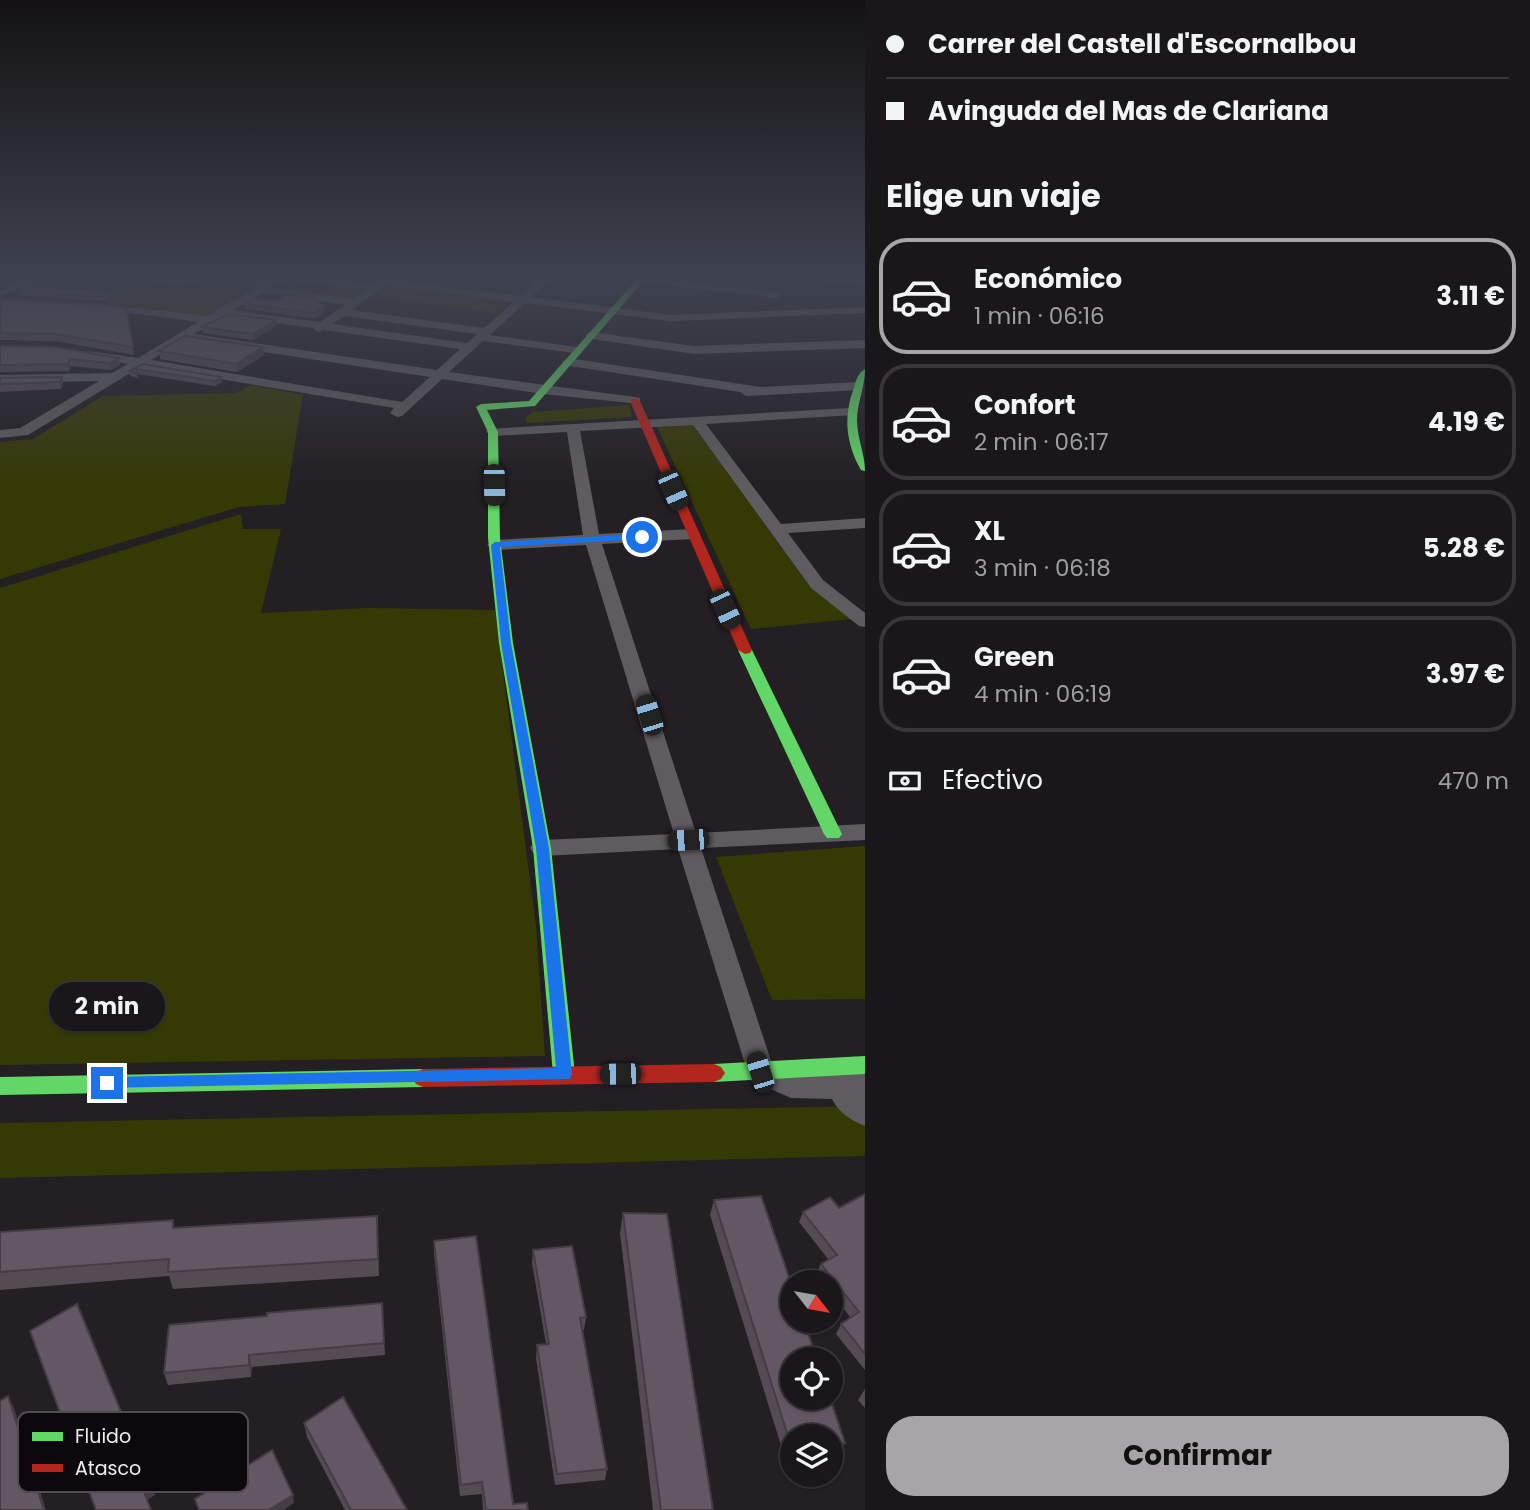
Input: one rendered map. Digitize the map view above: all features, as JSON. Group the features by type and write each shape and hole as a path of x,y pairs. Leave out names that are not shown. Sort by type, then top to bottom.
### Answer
{"street":[{"path":"0,434 23,432 162,348"},
{"path":"263,348 635,401"},
{"path":"244,382 291,348"},
{"path":"80,352 401,410 468,348"},
{"path":"537,348 760,391"},
{"path":"481,407 532,404 580,348"},
{"path":"682,348 738,348"},
{"path":"0,379 115,377"},
{"path":"737,393 862,379 850,412 850,430 865,468"},
{"path":"481,407 635,401"},
{"path":"635,401 725,609 834,834"},
{"path":"481,407 493,432 495,545 506,643 542,848 564,1074"},
{"path":"493,432 850,412"},
{"path":"697,421 817,584 865,622"},
{"path":"573,428 593,540 760,1072 791,1086 859,1082"},
{"path":"776,529 865,523"},
{"path":"495,545 692,534"},
{"path":"542,848 865,832"},
{"path":"0,1086 760,1072 865,1065"},
{"path":"859,1082 845,1097 865,1113"}],"shaded area":[{"path":"251,385 303,395 285,504 239,507 0,579 0,442 33,439 103,396 236,393"},
{"path":"629,405 632,417 527,423 525,418 533,412"},
{"path":"692,424 810,587 851,619 751,629 657,427"},
{"path":"241,514 243,529 281,529 261,613 368,608 495,610 536,926 545,1056 0,1065 0,588"},
{"path":"865,846 865,999 772,1000 716,857"},
{"path":"865,1106 865,1156 0,1178 0,1123"}],"building":[{"path":"0,348 63,348 119,358 110,363 70,359 67,364 0,365"},
{"path":"163,348 261,348 236,364 159,351"},
{"path":"143,364 221,377 215,381 136,369 137,373 129,371"},
{"path":"62,377 60,382 0,384 0,378"},
{"path":"865,1194 865,1354 844,1328 844,1322 859,1312 844,1293 844,1270 826,1270 821,1264 837,1255 803,1212 830,1197 839,1208"},
{"path":"761,1196 786,1270 780,1270 780,1334 808,1334 813,1347 780,1347 780,1410 834,1410 839,1424 784,1424 714,1200"},
{"path":"623,1213 667,1214 713,1510 661,1510"},
{"path":"377,1216 378,1259 168,1272 169,1259 0,1272 0,1232 173,1220 173,1228"},
{"path":"476,1236 513,1504 527,1503 528,1510 486,1510 482,1482 461,1485 434,1241"},
{"path":"572,1246 586,1317 580,1318 607,1469 557,1474 537,1345 549,1344 533,1250"},
{"path":"382,1303 384,1343 249,1355 249,1365 164,1373 169,1325"},
{"path":"77,1304 121,1412 60,1412 30,1331"},
{"path":"8,1396 18,1428 18,1492 38,1492 44,1510 0,1510 0,1401"},
{"path":"343,1397 407,1510 351,1510 304,1423"},
{"path":"272,1450 293,1495 269,1510 199,1510 195,1499 206,1492 248,1492 248,1465"},
{"path":"89,1492 144,1492 151,1510 96,1510"}],"traffic: fast":[{"path":"564,1074 542,848 506,643 494,538 493,432 481,407 532,404 580,348"},
{"path":"865,372 853,408 852,420 852,432 865,468"},
{"path":"745,650 833,834"},
{"path":"714,1073 865,1065"},
{"path":"0,1086 423,1078"}],"traffic: jam":[{"path":"635,401 745,650"},
{"path":"423,1078 714,1073"}],"route":[{"path":"107,1083 564,1074 542,848 506,643 495,545 642,537"}]}
